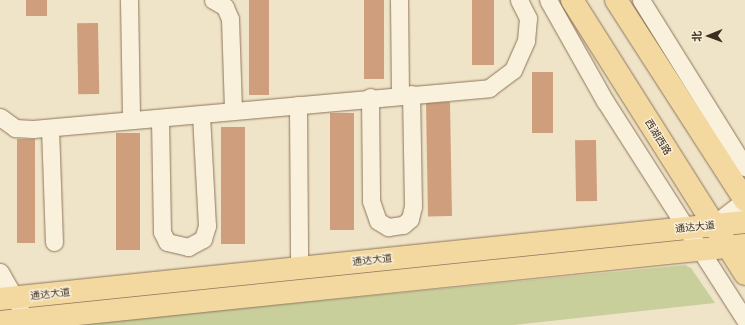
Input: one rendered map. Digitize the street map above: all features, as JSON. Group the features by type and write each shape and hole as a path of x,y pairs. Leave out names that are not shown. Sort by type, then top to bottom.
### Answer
{"main road":[{"name":"西湖西路","path":"572,0 713,225 736,245 745,274"},
{"path":"616,0 745,200"},
{"name":"通达大道","path":"4,298 745,222"},
{"path":"17,322 736,245"}],"street":[{"path":"129,0 131,120"},
{"path":"213,0 225,6 230,19 233,111"},
{"path":"370,97 371,201 378,221 388,227 403,225 410,219 413,206 399,0"},
{"path":"0,117 15,128 50,128 370,97 479,90 503,80 521,57 526,41 528,18 519,0"},
{"path":"548,0 605,101 745,320"},
{"path":"642,0 745,167"},
{"path":"298,105 299,268"},
{"path":"160,118 162,232 167,242 188,247 203,239 207,226 202,114"},
{"path":"50,128 54,242"},
{"path":"713,225 745,200"},
{"path":"0,272 4,298 17,322"}],"green space":[{"path":"685,265 691,268 715,303 514,325 69,325"}],"building":[{"path":"26,0 47,0 47,16 26,16"},
{"path":"249,0 269,0 269,95 249,95"},
{"path":"364,0 384,0 384,79 364,79"},
{"path":"472,0 494,0 494,65 472,65"},
{"path":"77,23 98,23 99,94 78,94"},
{"path":"532,72 553,72 553,133 532,133"},
{"path":"426,102 450,102 452,216 428,216"},
{"path":"330,113 354,113 354,230 330,230"},
{"path":"221,127 245,127 245,244 221,244"},
{"path":"116,133 140,133 140,250 116,250"},
{"path":"17,139 35,139 35,243 17,243"},
{"path":"575,140 596,140 597,201 576,201"}]}
